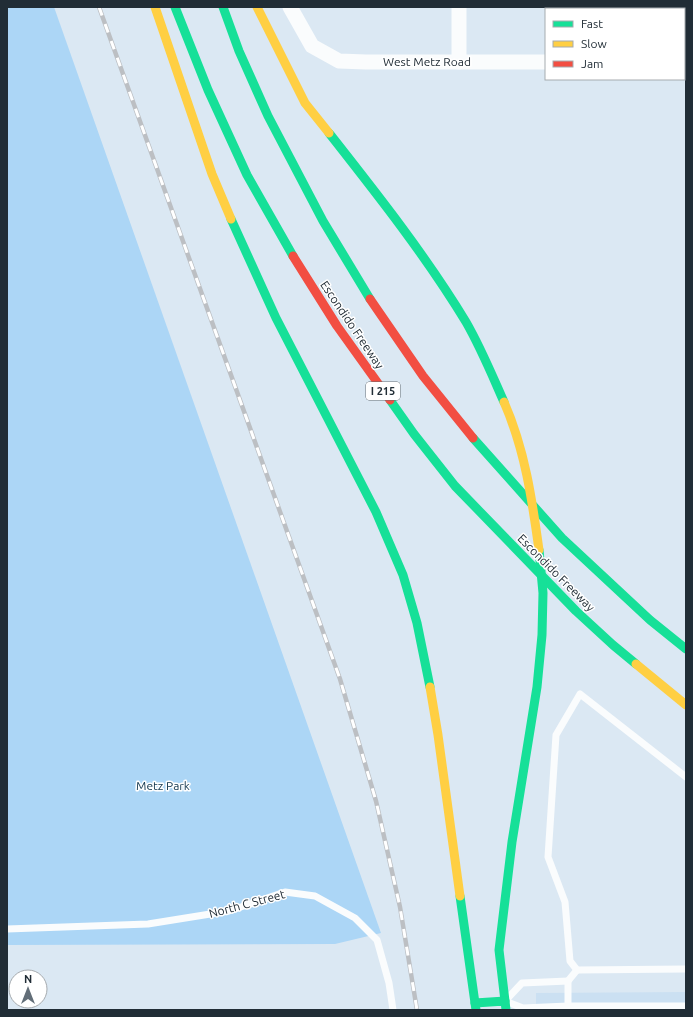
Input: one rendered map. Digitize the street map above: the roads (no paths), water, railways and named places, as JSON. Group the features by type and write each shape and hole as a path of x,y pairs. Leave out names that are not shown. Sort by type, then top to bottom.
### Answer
{"main road":[{"path":"155,7 212,174 237,234 276,318 376,512 403,575 417,623 438,735 475,1006 506,1005 498,950 512,842 537,687 542,635 543,593 539,550 532,495 520,446 510,413 467,324 385,205 305,103 257,7"},
{"name":"Escondido Freeway","path":"175,7 208,90 247,176 297,262 337,326 409,428 455,486 576,612 613,646 686,704"},
{"path":"223,7 239,51 268,116 323,221 367,295 423,376 470,435 562,538 650,620 686,649"}],"street":[{"name":"West Metz Road","path":"290,7 312,46 339,61 545,62"},
{"path":"460,7 460,62"}],"lane":[{"path":"577,970 570,961 565,902 548,858 556,735 580,694 686,777"},
{"name":"North C Street","path":"7,929 148,924 229,912 285,892 315,896 355,918 377,940 389,982 393,1010"},
{"path":"577,970 686,969"},
{"path":"568,1006 568,981 577,970"},
{"path":"568,981 522,983 506,1005 523,1008 568,1006 686,1006"}],"railway":[{"path":"99,7 340,679 376,801 400,907 417,1010"}],"park label":[{"name":"Metz Park","path":"163,786"}]}
